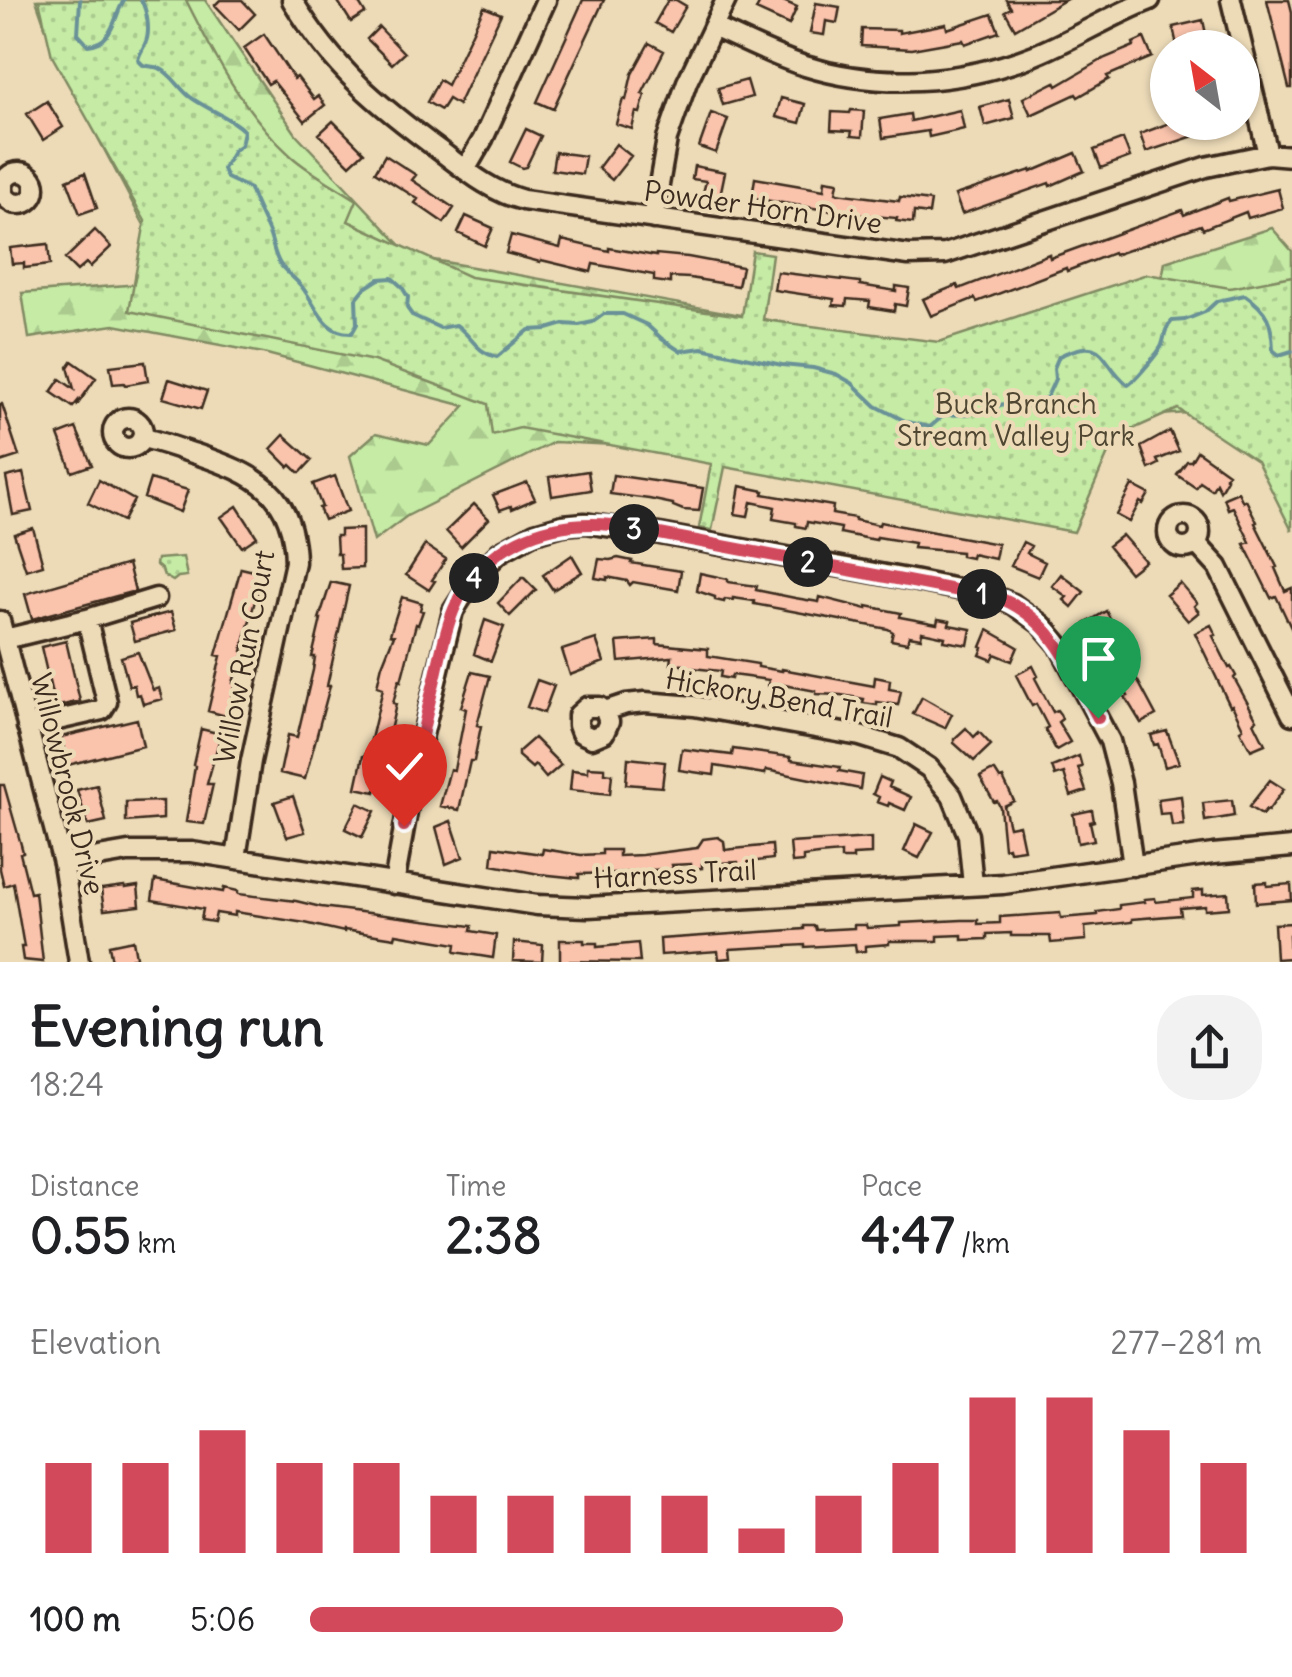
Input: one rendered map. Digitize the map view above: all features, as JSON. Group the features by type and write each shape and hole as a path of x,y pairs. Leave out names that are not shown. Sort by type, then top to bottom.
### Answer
{"street":[{"name":"Powder Horn Drive","path":"292,0 336,63 368,96 496,191 523,200 909,255 945,254 1206,167 1268,154 1292,156"},
{"path":"465,170 546,0"},
{"path":"652,218 667,140 687,82 726,0"},
{"path":"713,27 822,71 874,79 921,80 981,72 1019,60 1150,0"},
{"path":"1231,0 1268,154"},
{"name":"Willow Run Court","path":"142,438 240,470 263,484 286,514 294,540 295,562 251,761 236,858"},
{"path":"394,884 428,707 459,600 486,564 510,545 563,525 585,523 930,584 1013,604 1042,625 1059,646 1110,741 1121,783 1133,866"},
{"path":"1196,543 1218,567 1292,715"},
{"path":"2,630 87,619 156,598"},
{"path":"27,727 106,707 87,619"},
{"name":"Willowbrook Drive","path":"2,630 64,863 79,962"},
{"name":"Hickory Bend Trail","path":"605,711 636,702 694,706 860,736 900,748 940,779 958,806 968,835 973,885"},
{"name":"Harness Trail","path":"64,863 105,854 192,852 566,907 1050,880 1228,852 1292,847"}],"green space":[{"name":"Buck Branch Stream Valley Park","path":"36,0 205,0 296,134 411,256 837,332 840,368 1157,305 1165,262 1272,228 1292,251 1292,504 1263,438 1201,412 698,449 554,442 407,516 374,541 350,456 376,433 429,445 465,406 263,353 114,325 29,338 22,293 140,284 144,225 56,58"},
{"name":"Buck Branch Stream Valley Park","path":"39,0 186,0 219,63 274,139 298,162 357,200 348,221 470,277 742,316 752,251 772,254 763,320 939,342 1147,274 1230,288 1292,276 1292,531 1257,461 1178,409 1115,437 1074,532 725,467 712,530 699,528 711,464 520,428 492,435 488,404 374,361 129,311 145,221 52,56"},
{"path":"183,557 187,576 173,581 156,565 157,559"}],"building":[{"path":"220,0 242,0 255,14 239,30 215,5"},
{"path":"337,0 357,0 365,13 351,22"},
{"path":"583,0 604,0 553,109 537,102"},
{"path":"668,0 686,6 671,32 655,23"},
{"path":"761,0 781,0 797,7 789,25 756,10"},
{"path":"1006,0 1065,0 1015,29 1005,11 1011,8"},
{"path":"1267,0 1289,0 1292,88 1289,88"},
{"path":"816,3 840,7 837,23 826,21 824,35 810,33"},
{"path":"484,7 501,14 458,105 448,99 441,110 427,102 439,80 447,85"},
{"path":"992,14 999,32 965,44 963,40 912,49 861,46 862,29 899,33 946,24 947,29"},
{"path":"1203,20 1205,30 1174,30 1173,27"},
{"path":"379,27 404,53 392,64 367,39"},
{"path":"264,34 294,79 297,77 314,99 318,96 325,105 305,121 273,81 268,84 244,48"},
{"path":"1144,38 1150,58 1107,76 1109,79 1078,97 1076,94 1031,115 1023,98 1055,82 1057,86 1134,46"},
{"path":"649,43 664,51 642,94 645,95 640,113 636,112 632,129 616,124 632,74"},
{"path":"747,80 752,97 723,105 718,88"},
{"path":"781,98 805,104 800,123 776,117"},
{"path":"1009,99 1014,118 985,126 980,107"},
{"path":"47,101 63,127 43,140 27,114"},
{"path":"960,110 964,129 929,137 928,131 883,138 880,119 910,114 911,121"},
{"path":"864,111 862,137 851,136 852,131 831,130 832,112"},
{"path":"711,113 728,119 716,153 699,147"},
{"path":"333,121 364,152 350,165 319,134"},
{"path":"526,129 541,136 522,168 510,162"},
{"path":"1150,130 1150,140 1182,140 1146,152 1140,134"},
{"path":"1123,139 1130,157 1101,168 1094,150"},
{"path":"616,144 631,156 612,180 598,168"},
{"path":"555,152 585,156 582,174 552,170"},
{"path":"1076,153 1084,171 962,214 955,195 1031,172"},
{"path":"385,155 416,175 412,180 454,208 444,223 415,203 418,199 375,172"},
{"path":"694,166 725,172 720,196 703,193 706,181 692,179"},
{"path":"85,173 97,208 80,214 67,180"},
{"path":"755,178 824,190 825,180 838,182 836,193 931,201 929,214 914,212 913,223 752,198"},
{"path":"1278,189 1283,208 1248,218 1246,212 1203,229 1201,225 1067,271 1066,268 977,302 975,298 931,316 923,299 1182,210 1184,215 1228,198 1229,201"},
{"path":"466,216 493,228 485,246 458,233"},
{"path":"95,230 111,247 90,267 86,263 77,271 65,259"},
{"path":"511,235 560,248 562,240 609,251 688,257 742,267 738,286 690,278 670,277 670,283 654,281 654,275 593,264 591,272 506,253"},
{"path":"48,244 50,265 24,268 24,263 12,264 10,248"},
{"path":"777,272 860,282 896,291 896,286 909,288 906,306 895,304 894,311 869,307 870,301 847,299 846,306 833,305 834,299 774,290"},
{"path":"72,361 96,378 73,407 51,392 60,379 74,389 68,367"},
{"path":"145,362 148,381 113,384 110,366"},
{"path":"169,379 207,391 201,409 163,398"},
{"path":"0,404 19,456 0,462"},
{"path":"76,428 92,465 72,472 58,435"},
{"path":"1170,431 1179,451 1157,460 1159,464 1149,469 1141,447"},
{"path":"284,435 312,460 301,472 289,467 271,449"},
{"path":"1197,451 1228,473 1220,491 1216,483 1212,490 1200,482 1196,488 1177,475"},
{"path":"588,471 591,490 552,496 549,477"},
{"path":"23,473 32,511 13,515 6,477"},
{"path":"613,475 703,488 699,511 610,494"},
{"path":"335,476 348,511 324,520 313,484"},
{"path":"150,479 188,490 180,512 144,498"},
{"path":"99,480 134,500 123,521 88,503"},
{"path":"527,482 535,499 500,510 493,495"},
{"path":"1132,485 1149,494 1129,522 1116,515"},
{"path":"740,486 833,506 832,514 855,520 998,544 995,559 913,548 914,543 865,538 840,533 841,528 807,522 806,528 796,526 773,519 775,507 751,502 748,516 735,514"},
{"path":"1238,492 1257,522 1285,591 1292,588 1292,630 1244,544 1250,542 1233,507 1228,509 1224,498"},
{"path":"474,504 489,519 461,547 446,531"},
{"path":"237,506 257,537 242,547 221,517"},
{"path":"33,528 43,565 26,570 14,534"},
{"path":"362,529 362,568 341,569 336,536 340,536 340,530"},
{"path":"1122,535 1145,561 1130,573 1108,546"},
{"path":"1023,542 1031,546 1027,553 1045,562 1038,577 1011,566"},
{"path":"425,545 446,559 429,590 406,575"},
{"path":"572,555 582,572 553,590 543,575"},
{"path":"618,558 681,571 678,590 595,578 599,559"},
{"path":"128,564 135,591 32,619 25,594"},
{"path":"241,568 262,573 226,716 208,711 221,656 216,655"},
{"path":"700,573 795,598 819,602 820,597 937,624 938,619 950,621 949,625 971,629 968,645 922,632 921,638 909,636 907,643 891,640 893,632 888,629 754,601 715,600 697,591"},
{"path":"1061,574 1084,592 1072,607 1064,600 1067,597 1052,586"},
{"path":"523,577 536,590 510,616 498,603"},
{"path":"331,582 349,586 330,686 305,779 280,773 288,735 297,737 313,670 319,619"},
{"path":"1180,583 1197,603 1194,606 1199,612 1188,621 1166,595"},
{"path":"402,597 422,603 423,611 399,680 392,732 375,792 356,788 383,688 377,686 382,665 394,635 390,634"},
{"path":"1106,611 1111,620 1107,623 1137,665 1131,668 1156,715 1141,723 1113,668 1104,660 1109,657 1085,624"},
{"path":"171,612 176,630 135,641 130,623"},
{"path":"485,620 504,627 491,661 474,654"},
{"path":"1211,625 1265,744 1251,750 1195,633"},
{"path":"988,630 1018,647 1012,661 995,654 992,660 980,655"},
{"path":"596,639 604,662 570,675 562,650"},
{"path":"657,639 657,644 708,649 708,656 758,667 874,686 875,677 890,680 889,689 901,691 898,705 863,703 864,699 816,694 779,684 779,688 768,686 769,680 720,677 721,671 671,664 672,657 619,662 617,642"},
{"path":"66,641 80,701 55,707 41,647"},
{"path":"138,652 153,690 159,688 162,699 143,704 134,685 129,686 121,657"},
{"path":"1033,666 1038,676 1035,678 1053,712 1057,710 1060,714 1062,719 1058,722 1070,742 1056,750 1036,704 1032,706 1016,675"},
{"path":"472,672 490,676 477,725 481,726 474,761 470,761 459,810 440,806 450,769 454,770 466,709 461,707"},
{"path":"537,680 554,686 544,713 527,707"},
{"path":"922,697 952,714 945,728 913,714"},
{"path":"137,719 143,746 68,765 61,737"},
{"path":"966,728 974,737 979,732 991,745 974,761 954,743"},
{"path":"201,729 221,734 207,784 213,784 204,824 186,822"},
{"path":"1167,731 1179,763 1165,767 1151,735"},
{"path":"534,738 561,765 546,778 535,765 532,768 518,756"},
{"path":"682,749 732,755 733,749 840,767 839,771 862,775 860,789 766,770 765,774 715,766 714,775 679,770"},
{"path":"1079,756 1082,767 1078,768 1086,791 1071,796 1064,773 1055,776 1052,767"},
{"path":"628,758 665,762 662,787 626,784"},
{"path":"588,767 605,768 605,773 612,774 610,794 570,790 572,770 588,772"},
{"path":"991,771 1003,778 1014,801 1004,806 1009,827 1019,825 1024,849 1004,848 1000,807 980,777"},
{"path":"880,777 891,782 889,787 911,797 905,810 877,802 879,797 873,794"},
{"path":"1270,780 1284,789 1262,815 1249,807"},
{"path":"0,785 4,785 20,841 30,893 35,892 43,962 23,960 13,883 4,886 0,869"},
{"path":"97,785 106,821 88,825 77,790"},
{"path":"293,796 305,832 287,837 274,802"},
{"path":"1181,796 1184,825 1172,826 1170,813 1160,814 1158,799"},
{"path":"1232,800 1234,816 1205,821 1203,803"},
{"path":"163,801 163,819 126,822 126,802"},
{"path":"358,803 375,811 362,837 345,829"},
{"path":"1092,810 1094,840 1078,843 1073,814"},
{"path":"451,821 463,857 446,864 436,827"},
{"path":"916,824 933,832 919,858 904,851"},
{"path":"718,837 724,841 725,850 772,845 773,859 749,862 749,867 739,868 738,862 702,864 702,868 691,869 691,864 672,865 673,869 654,872 579,874 579,878 492,865 494,847 542,854 543,849 581,855 619,850 619,856 642,855 697,848 703,839"},
{"path":"871,838 871,854 853,855 853,859 841,859 841,853 818,855 792,863 790,843"},
{"path":"155,880 472,926 471,931 496,935 493,958 455,952 456,944 396,934 395,938 344,932 235,912 235,916 216,913 214,922 201,920 203,909 152,900"},
{"path":"1267,882 1267,886 1291,884 1292,900 1256,903 1255,883"},
{"path":"138,886 140,906 104,910 101,889"},
{"path":"1203,890 1203,895 1228,893 1229,908 1180,908 1181,915 1085,927 1086,940 1051,943 1050,936 1011,933 987,934 987,939 962,940 962,935 938,936 938,941 889,941 856,952 855,944 730,949 731,958 719,959 718,951 661,955 660,939 804,926 815,926 816,930 962,920 978,920 978,924 1000,923 1000,917 1097,915 1119,909 1119,905 1145,902 1144,899 1155,898 1156,902 1193,898 1193,891"},
{"path":"1292,923 1290,958 1276,959 1274,924"},
{"path":"133,940 133,962 112,962 109,945"},
{"path":"560,940 584,940 597,943 597,947 638,943 640,962 560,961"},
{"path":"514,942 543,945 542,962 513,961"}],"waterway":[{"path":"80,0 78,34 88,45 108,35 124,0"},
{"path":"141,0 148,33 138,60 163,70 189,96 244,131 241,145 223,169 227,178 250,189 280,264 302,287 327,324 342,332 352,333 357,324 356,299 365,288 379,279 392,278 408,297 407,308 412,315 440,328 456,325 479,348 497,357 529,330 579,325 604,314 623,314 647,325 680,351 702,348 836,374 876,406 907,422 930,427 944,415 968,414 1004,404 1029,406 1047,397 1059,356 1075,350 1086,348 1101,353 1128,385 1160,348 1172,321 1205,312 1217,301 1245,295 1267,318 1273,350 1279,355 1292,351"}],"route":[{"path":"404,826 431,693 453,611 466,588 500,552 521,539 563,525 612,525 1002,599 1028,614 1052,636 1098,718"}]}
